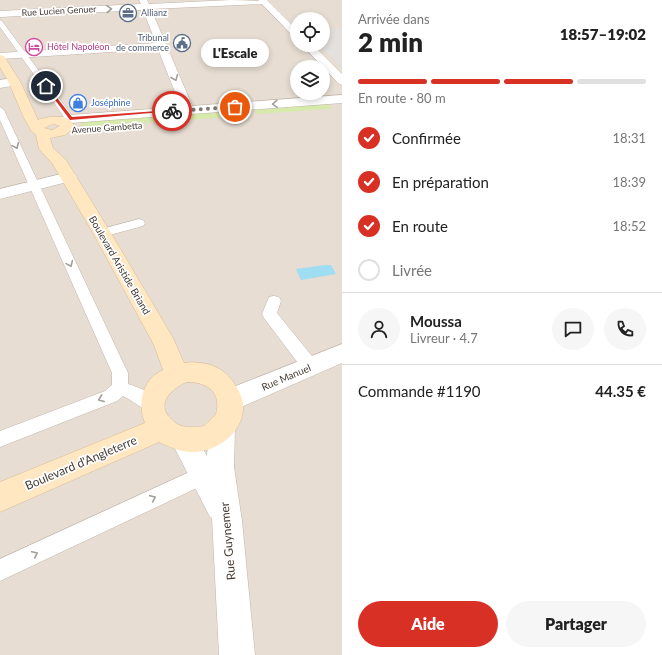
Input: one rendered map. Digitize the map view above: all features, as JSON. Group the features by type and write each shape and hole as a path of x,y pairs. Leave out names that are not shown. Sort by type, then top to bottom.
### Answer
{"main road":[{"name":"Boulevard Aristide Briand","path":"0,57 29,112 31,121 40,130 47,152 58,160 102,233 164,344 176,374"},
{"path":"29,112 62,124"},
{"path":"40,130 51,134 62,124"},
{"path":"58,160 62,124"},
{"path":"186,372 206,374 222,385 230,400 230,415 222,428 204,439 194,440 165,424 154,395 158,386 166,378 186,372"},
{"name":"Boulevard d'Angleterre","path":"0,497 165,424"}],"street":[{"path":"61,11 61,5 66,0"},
{"path":"262,0 290,28"},
{"name":"Rue Lucien Genuer","path":"0,14 61,11 145,3 262,0"},
{"path":"145,3 188,110"},
{"path":"0,57 23,54 162,46"},
{"path":"314,52 342,81"},
{"path":"0,84 14,82"},
{"name":"Avenue Gambetta","path":"62,124 188,110 342,99"},
{"name":"Avenue Gambetta","path":"62,124 286,116"},
{"path":"0,194 69,177"},
{"name":"Rue Manuel","path":"230,400 342,353"},
{"path":"165,424 211,471"},
{"path":"211,471 222,428"},
{"name":"Rue Guynemer","path":"211,471 227,521 237,655"}],"lane":[{"path":"0,22 23,54 62,124"},
{"path":"0,37 9,35"},
{"path":"0,110 120,373 120,388 111,396 0,439"},
{"path":"102,233 139,223"},
{"path":"274,301 269,314 310,366"},
{"path":"120,388 137,394 165,424"},
{"path":"0,570 211,471"}],"shaded area":[{"path":"0,0 342,0 342,655 0,655"},
{"path":"342,29 342,67 326,52 330,52 330,30"}],"green space":[{"path":"328,104 332,108 257,114 253,108"},
{"path":"248,108 252,115 175,121 172,114"},
{"path":"166,114 169,121 84,127 81,125 81,122"}],"water":[{"path":"331,265 336,274 301,280 296,269"}],"way so far":[{"path":"172,111 235,107"}],"place":[{"name":"Allianz","path":"128,13"},
{"name":"Tribunal de commerce","path":"182,43"},
{"name":"Hôtel Napoléon","path":"34,47"},
{"name":"Joséphine","path":"78,103"},
{"name":"L'Escale","path":"235,107"}],"route":[{"path":"46,86 70,119 172,111"}]}
